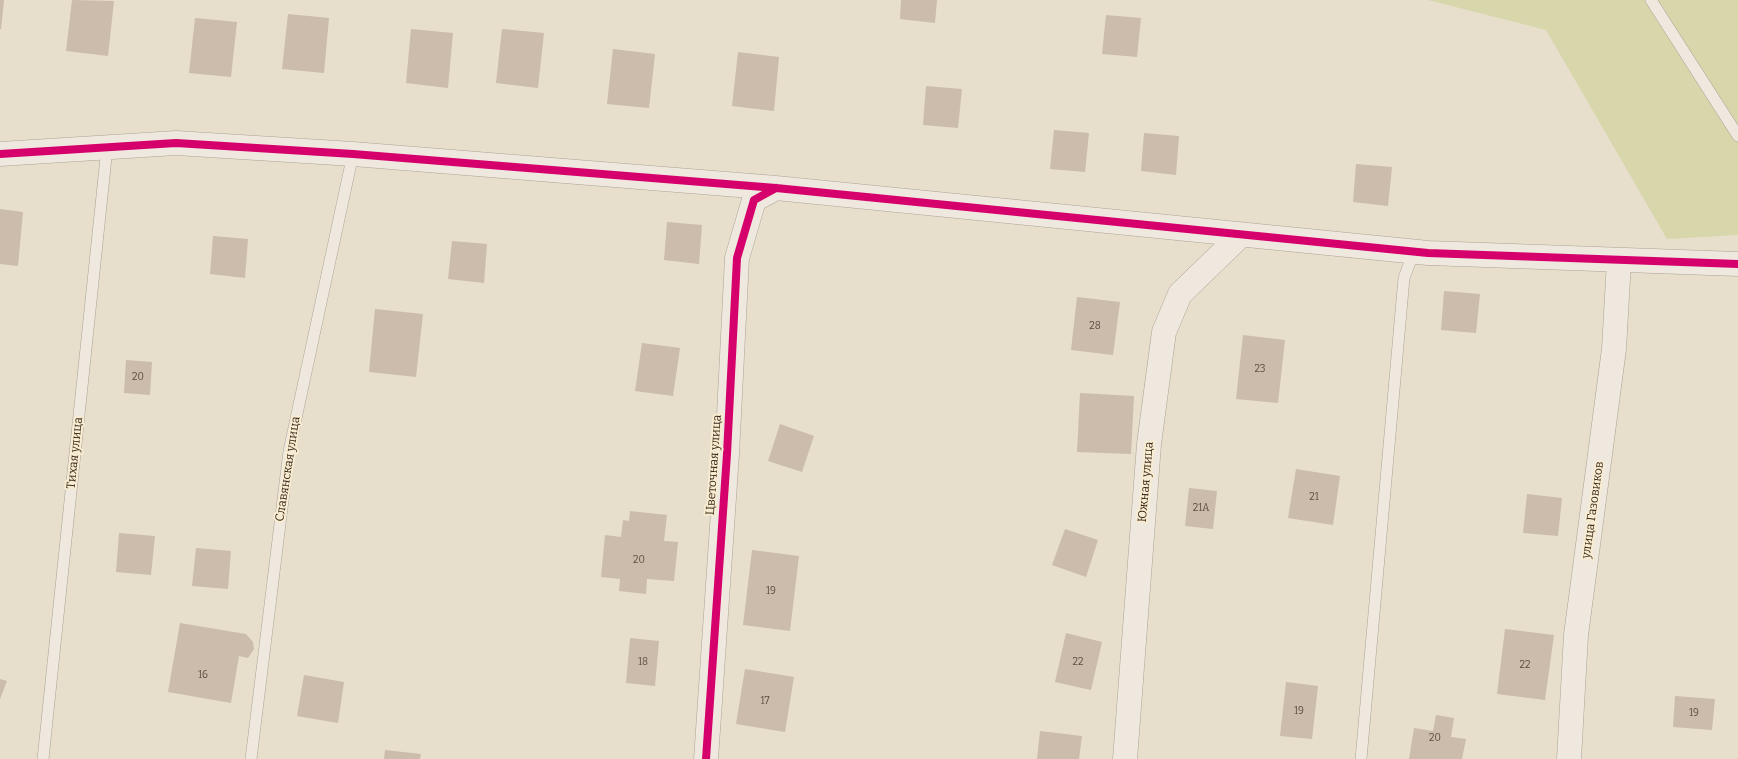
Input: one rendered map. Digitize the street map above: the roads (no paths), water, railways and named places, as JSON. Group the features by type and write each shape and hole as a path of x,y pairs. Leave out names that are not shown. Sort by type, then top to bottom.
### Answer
{"street":[{"path":"0,154 176,143 353,154 776,188 1428,253 1738,264"},
{"name":"Цветочная улица","path":"706,759 727,454 737,258 754,200 776,188"},
{"name":"Южная улица","path":"1124,759 1149,444 1164,332 1180,294 1241,235"},
{"name":"улица Газовиков","path":"1568,759 1576,636 1614,349 1618,261"}],"lane":[{"path":"1651,0 1738,136"},
{"name":"Тихая улица","path":"44,759 107,148"},
{"name":"Славянская улица","path":"251,759 289,451 353,154"},
{"path":"1361,759 1404,278 1413,254 1428,253"}]}
